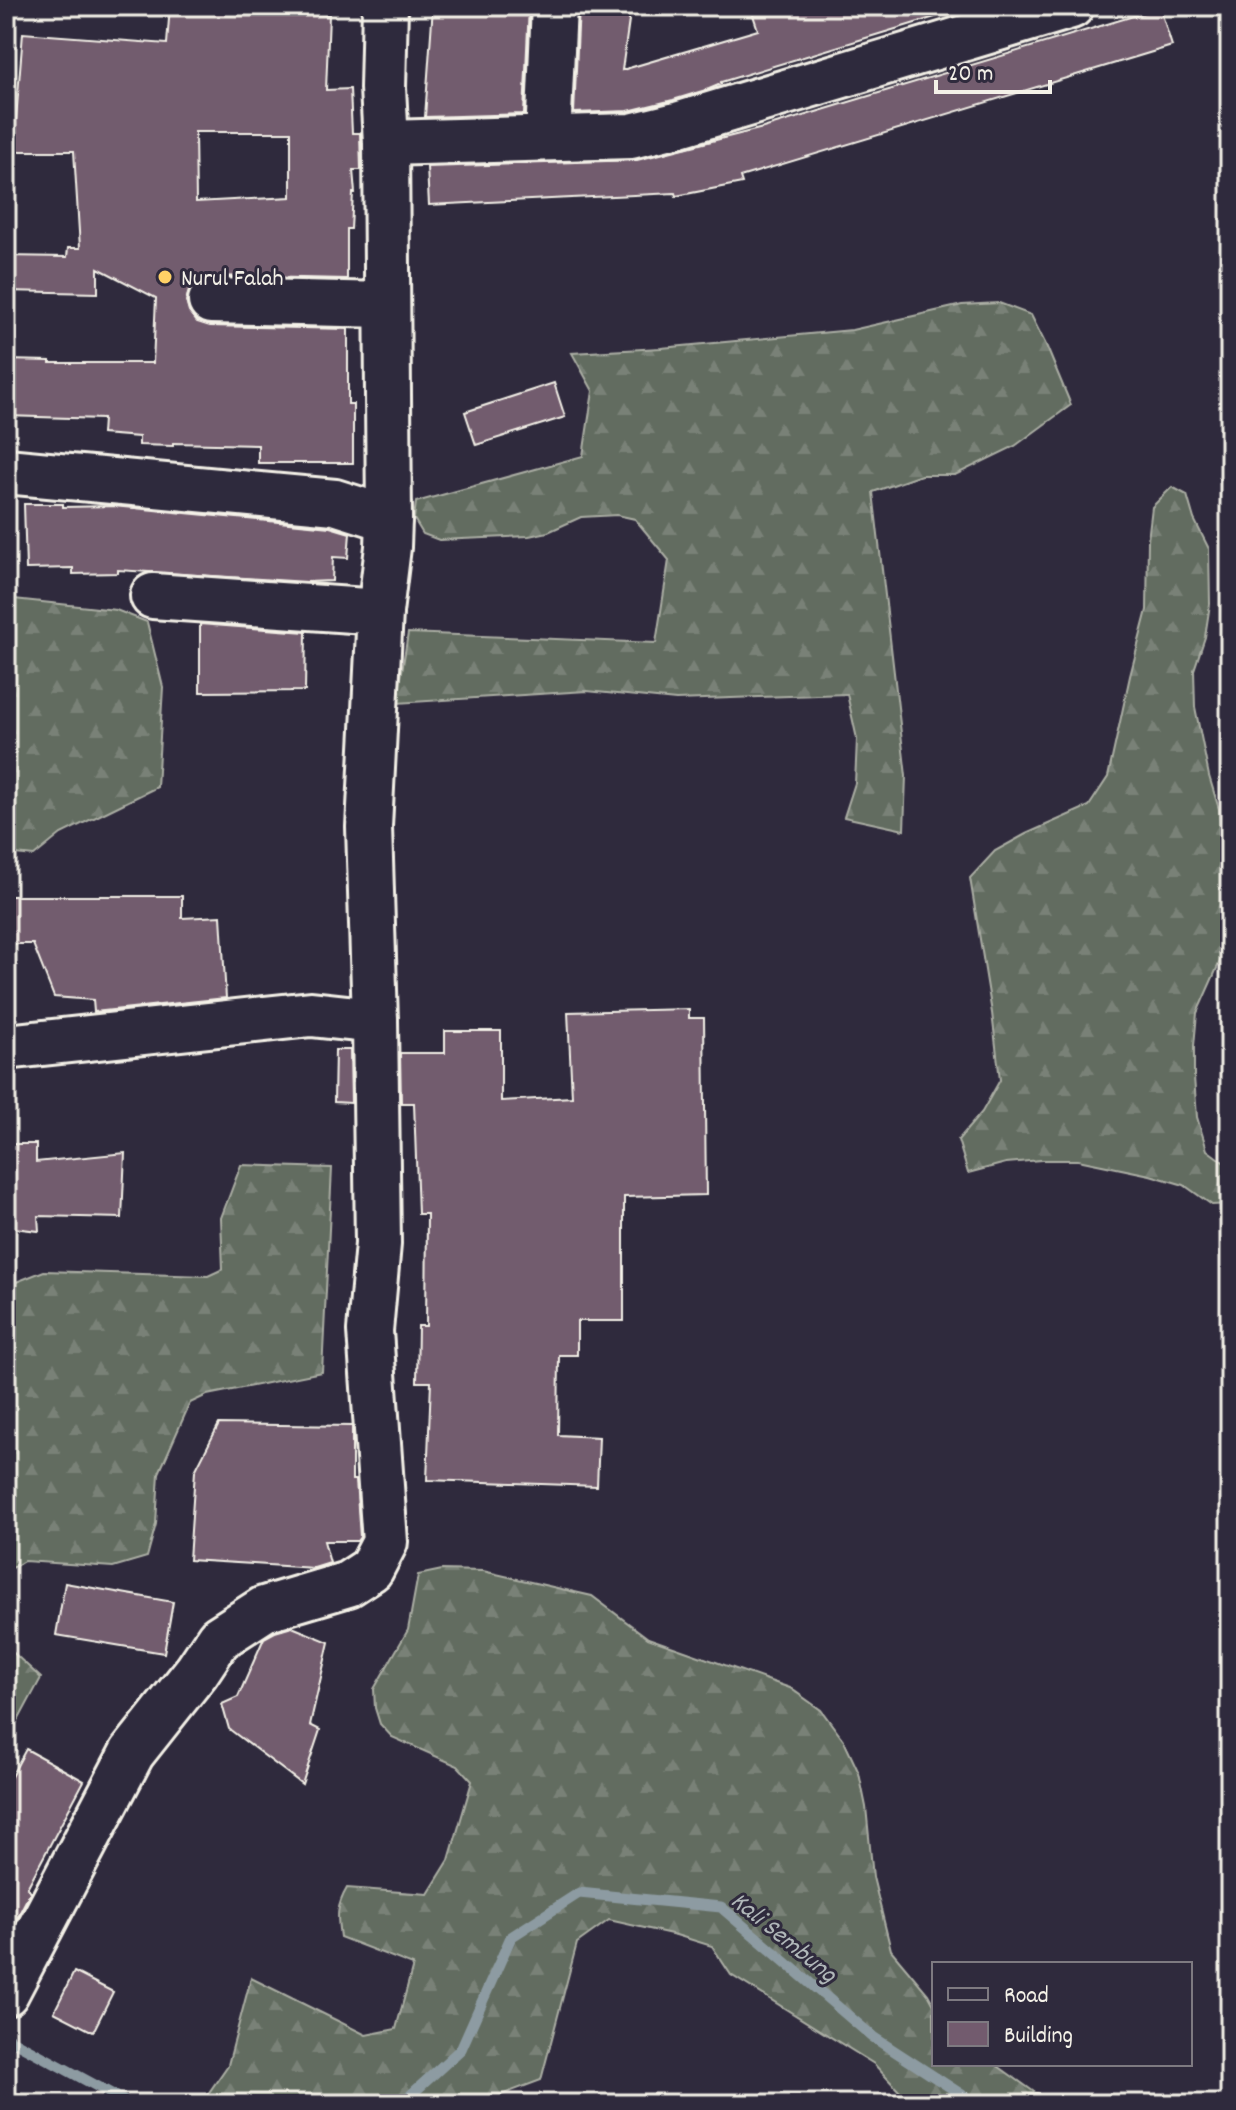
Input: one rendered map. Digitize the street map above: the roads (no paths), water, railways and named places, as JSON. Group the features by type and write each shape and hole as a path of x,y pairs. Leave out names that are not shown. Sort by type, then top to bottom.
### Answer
{"street":[{"path":"6,1993 132,1753 219,1638 264,1609 348,1584 371,1569 385,1542 370,1331 378,1244 369,827 380,612 389,519 383,88 385,6"},
{"path":"548,138 554,6"},
{"path":"386,143 631,136 1071,6"},
{"path":"211,301 387,305"},
{"path":"6,471 335,502 389,519"},
{"path":"153,596 380,612"},
{"path":"6,1047 311,1014 375,1021"}],"waterway":[{"name":"Kali Sembung","path":"401,2104 461,2049 511,1937 579,1893 721,1907 873,2037 976,2104"},
{"name":"Kali Sembung","path":"6,2037 130,2104"}],"place":[{"name":"Nurul Falah","path":"165,277"}]}
